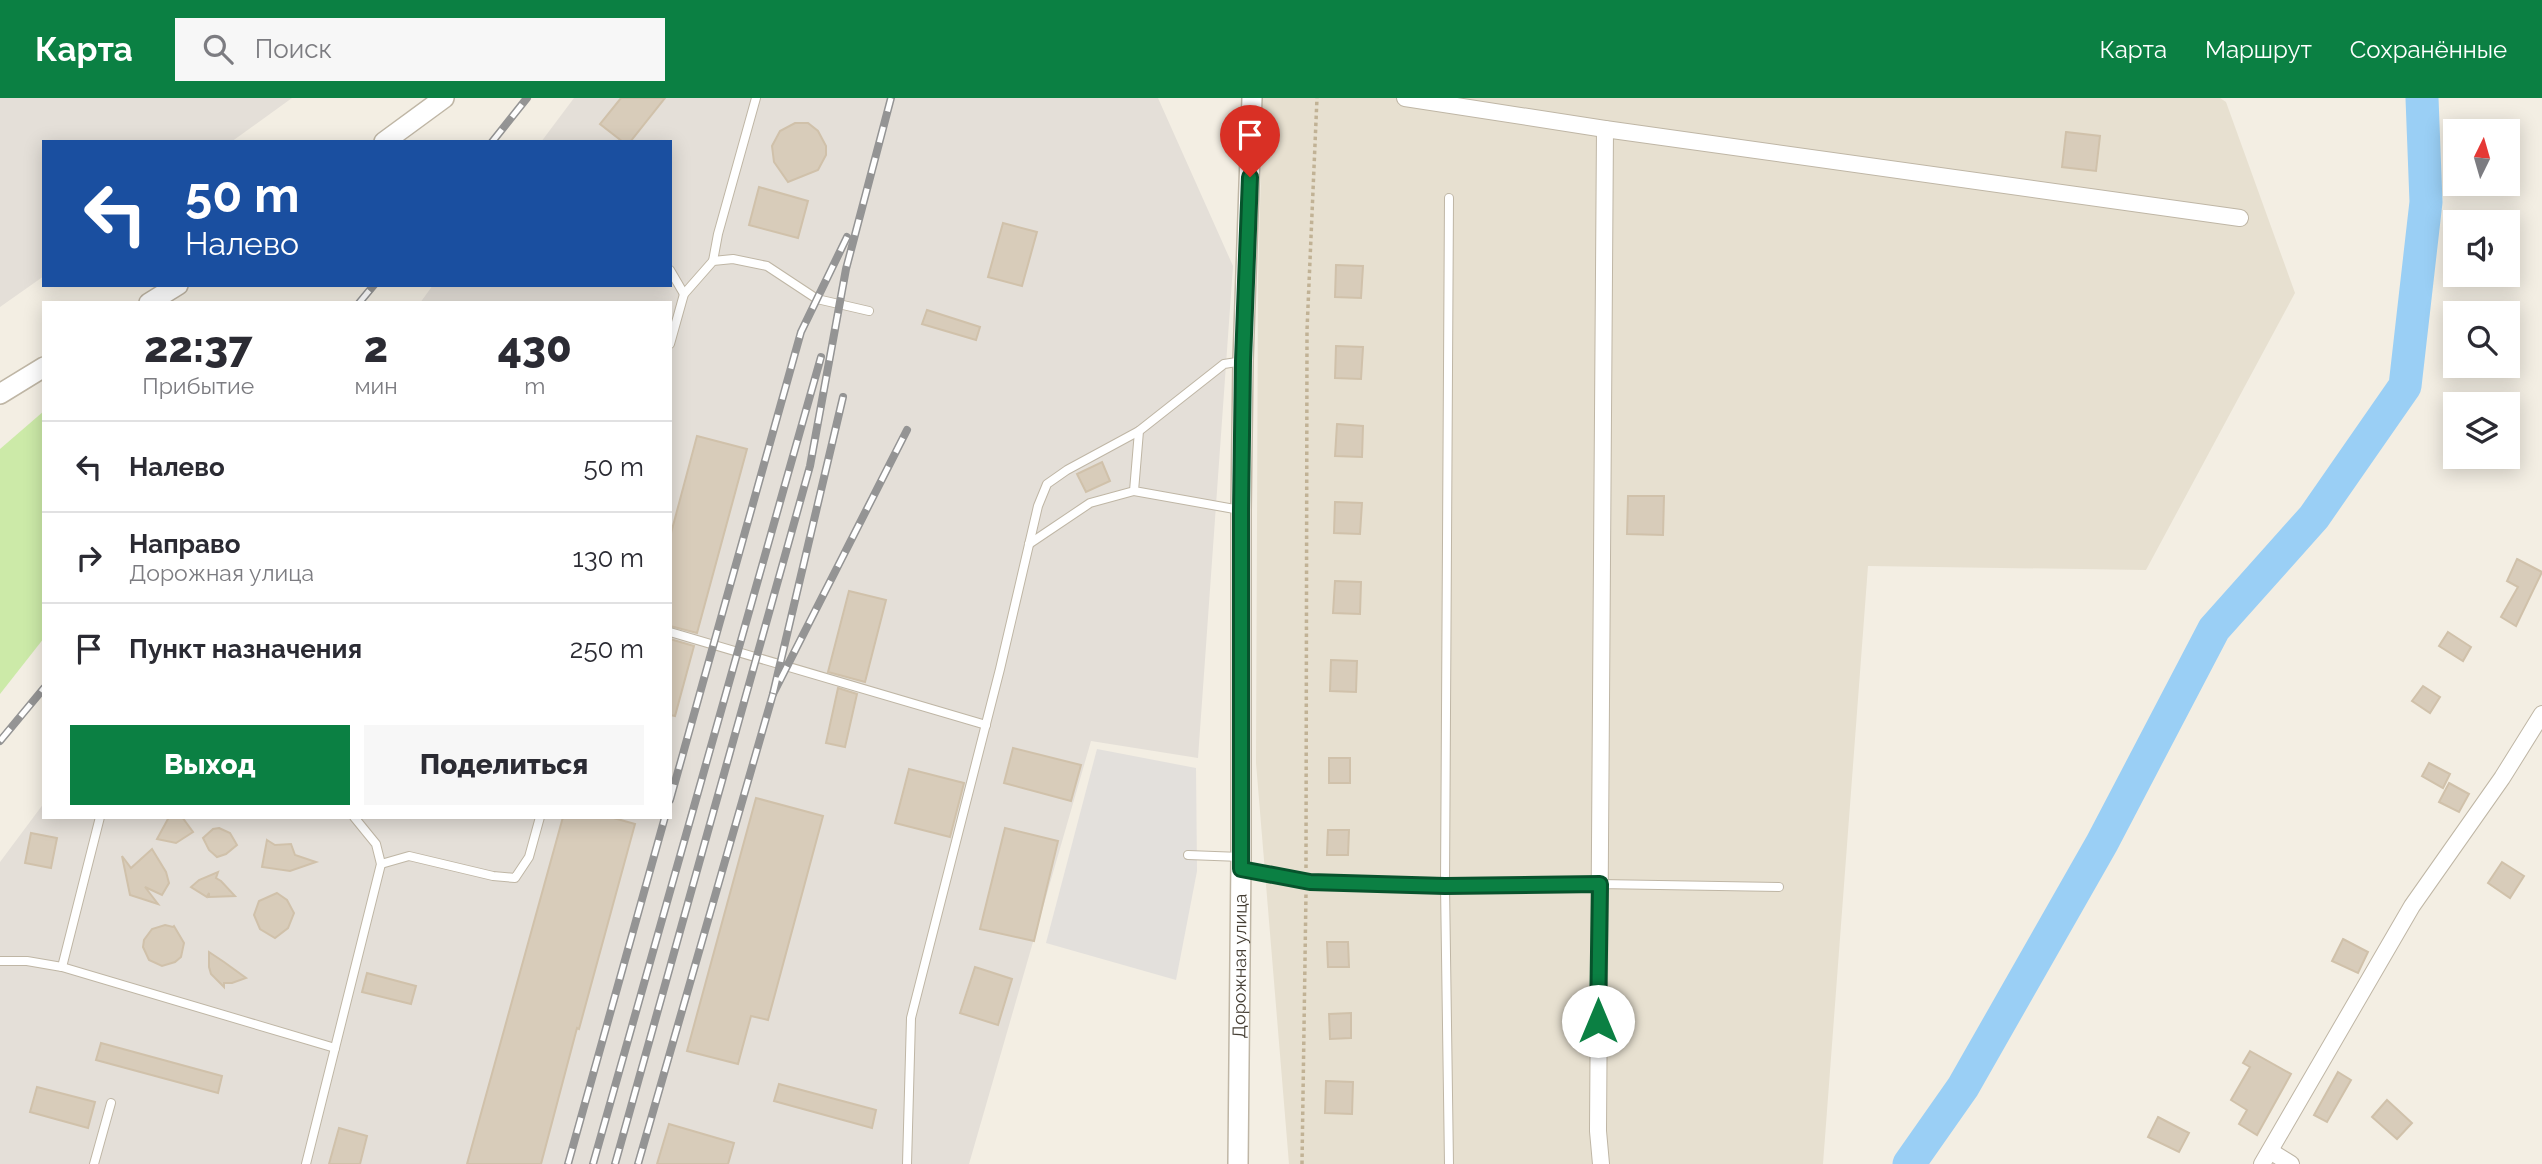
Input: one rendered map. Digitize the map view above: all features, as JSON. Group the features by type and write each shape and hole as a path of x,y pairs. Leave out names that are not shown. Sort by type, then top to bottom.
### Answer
{"street":[{"path":"387,140 444,98"},
{"name":"Дорожная улица","path":"1238,1164 1241,510 1252,98"},
{"path":"1405,98 1605,129 2240,218"},
{"path":"1601,1164 1598,1131 1605,129"},
{"path":"152,301 175,287"},
{"path":"0,394 42,367"},
{"path":"2291,1164 2266,1158 2412,906 2502,778 2542,714"}],"lane":[{"path":"672,337 684,294 713,261 757,98"},
{"path":"1449,198 1445,886 1449,1164"},
{"path":"713,261 733,259 767,266 817,299 870,311"},
{"path":"672,273 684,294"},
{"path":"907,1164 911,1018 986,725 1038,506 1047,484 1067,470 1139,431 1224,364 1243,361"},
{"path":"1135,491 1139,431"},
{"path":"1029,544 1090,503 1135,491 1241,510"},
{"path":"672,633 986,725"},
{"path":"62,967 99,819"},
{"path":"306,1164 381,864 376,844 356,819"},
{"path":"381,864 409,856 493,876 514,878 529,857 539,819"},
{"path":"1188,855 1241,863 1306,881 1445,886 1600,884 1779,887"},
{"path":"0,961 27,961 62,967 335,1048"},
{"path":"94,1164 111,1103"}],"path":[{"path":"1302,1164 1306,881 1307,330 1317,98"}],"shaded area":[{"path":"0,98 292,98 234,140 42,140 42,277 0,307"},
{"path":"574,98 1158,98 1233,266 1198,758 1091,741 969,1164 0,1164 0,862 42,806 42,819 672,819 672,301 421,301 432,287 672,287 672,140 542,140"},
{"path":"1263,98 2220,98 2226,102 2295,293 2146,570 1868,566 1823,1164 1289,1164 1256,763 1258,280"},
{"path":"1097,749 1196,768 1197,871 1176,980 1046,943"}],"green space":[{"path":"42,413 42,641 0,694 0,449"}],"building":[{"path":"621,98 665,98 632,140 620,140 600,124"},
{"path":"795,123 808,123 818,131 826,146 826,155 818,170 788,182 774,162 772,146 780,131"},
{"path":"2066,132 2100,136 2096,171 2062,167"},
{"path":"759,187 808,201 798,238 749,225"},
{"path":"1003,223 1037,232 1022,286 988,277"},
{"path":"1336,265 1363,266 1361,298 1335,297"},
{"path":"927,310 980,327 976,340 922,324"},
{"path":"1336,346 1363,347 1361,379 1335,378"},
{"path":"1337,424 1363,426 1362,457 1335,456"},
{"path":"697,436 747,449 697,633 672,627 672,530"},
{"path":"1102,462 1110,481 1086,492 1077,474"},
{"path":"1628,496 1664,496 1663,535 1627,534"},
{"path":"1335,502 1362,503 1360,534 1334,533"},
{"path":"2517,559 2542,572 2516,626 2501,617 2518,587 2507,581"},
{"path":"1335,581 1361,582 1360,614 1333,613"},
{"path":"849,591 886,600 865,682 828,672"},
{"path":"2448,632 2471,647 2463,661 2439,646"},
{"path":"672,640 694,646 675,716 672,715"},
{"path":"1331,660 1357,661 1356,692 1330,691"},
{"path":"2423,686 2440,697 2430,713 2412,701"},
{"path":"838,688 857,694 845,747 826,743"},
{"path":"1013,748 1081,765 1071,801 1004,783"},
{"path":"1329,758 1350,758 1350,783 1329,783"},
{"path":"2429,763 2450,774 2443,788 2422,776"},
{"path":"909,769 964,783 950,837 895,823"},
{"path":"2449,783 2469,794 2459,812 2439,802"},
{"path":"756,798 823,816 768,1020 751,1016 738,1064 687,1051"},
{"path":"168,819 183,819 193,832 176,843 157,839"},
{"path":"562,819 617,819 635,824 541,1164 467,1164"},
{"path":"219,828 230,833 237,845 217,857 209,850 203,838 213,829"},
{"path":"1005,828 1058,841 1034,941 980,929"},
{"path":"1328,830 1349,830 1348,855 1327,855"},
{"path":"31,833 57,838 51,868 25,863"},
{"path":"267,840 275,845 291,844 295,855 316,862 290,871 262,867"},
{"path":"152,849 166,872 169,883 162,895 145,887 158,904 130,895 122,856 131,868"},
{"path":"2502,862 2524,876 2510,898 2488,883"},
{"path":"218,872 216,878 235,896 209,897 209,893 207,897 191,887 199,880"},
{"path":"277,893 287,900 294,913 288,928 275,938 260,929 254,915 259,901"},
{"path":"165,925 174,926 184,943 181,957 162,966 149,960 143,947 144,940 152,929"},
{"path":"2343,939 2368,952 2358,973 2332,961"},
{"path":"1327,942 1348,942 1349,967 1328,967"},
{"path":"209,952 246,978 224,983 224,987 211,974"},
{"path":"975,967 1012,979 998,1025 960,1013"},
{"path":"367,973 416,986 411,1004 362,992"},
{"path":"1351,1013 1351,1038 1330,1039 1329,1014"},
{"path":"101,1043 222,1076 218,1093 96,1060"},
{"path":"2250,1051 2291,1074 2257,1135 2239,1124 2247,1110 2231,1100 2250,1067 2243,1063"},
{"path":"2338,1072 2351,1080 2327,1122 2314,1115"},
{"path":"1326,1081 1353,1082 1352,1114 1325,1113"},
{"path":"779,1084 876,1110 872,1128 774,1101"},
{"path":"37,1087 95,1102 88,1128 30,1112"},
{"path":"2387,1100 2412,1123 2397,1139 2372,1117"},
{"path":"2158,1117 2189,1133 2179,1152 2148,1137"},
{"path":"669,1124 734,1143 728,1164 657,1164"},
{"path":"339,1128 367,1136 360,1164 329,1164"}],"waterway":[{"path":"1909,1164 1963,1087 2102,843 2214,629 2314,517 2405,386 2426,202 2422,98"}],"railway":[{"path":"494,140 527,98"},
{"path":"615,1164 810,466 846,269 891,98"},
{"path":"672,793 801,332 847,237"},
{"path":"361,301 372,287"},
{"path":"593,1164 821,357"},
{"path":"843,397 773,694 907,430"},
{"path":"0,741 42,690"},
{"path":"638,1164 773,694"},
{"path":"568,1164 664,819"}],"route":[{"path":"1250,177 1241,510 1241,869 1310,882 1445,886 1600,884 1598,1021"}]}
